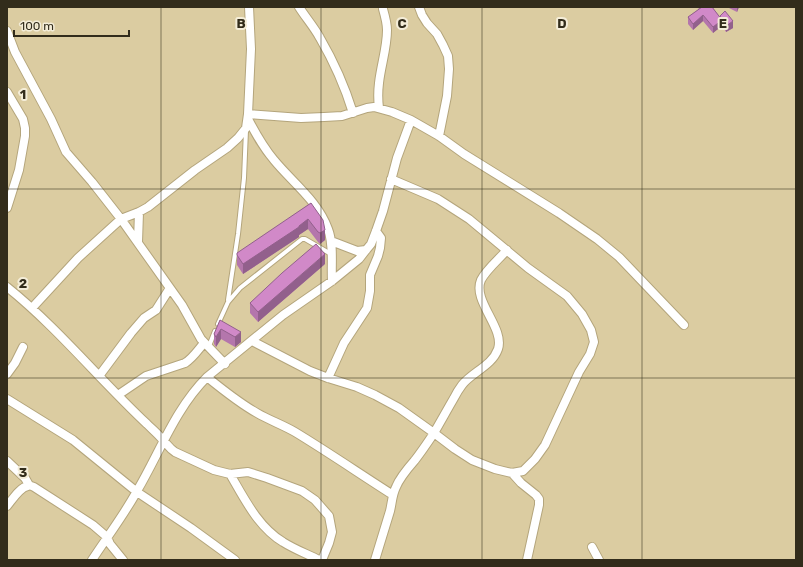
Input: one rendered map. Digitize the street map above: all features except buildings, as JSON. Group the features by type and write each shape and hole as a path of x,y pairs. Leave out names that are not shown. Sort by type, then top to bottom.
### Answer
{"street":[{"path":"32,308 78,258 121,219 148,207 195,170 227,148 246,128 248,116 251,49 248,7"},
{"path":"299,7 320,38 332,60 344,86 353,112"},
{"path":"419,7 427,23 437,34 448,56 449,69 447,96 439,136"},
{"path":"379,108 379,82 385,52 387,31 387,23 383,9"},
{"path":"7,31 15,52 51,119 66,152 92,182 138,242 182,305 198,335 225,364"},
{"path":"7,92 23,119 25,128 19,170 7,208"},
{"path":"248,116 301,118 342,116 374,107 412,120 559,213 597,240 619,257 684,325"},
{"path":"248,116 260,143 312,201 324,218 331,242 332,281"},
{"path":"92,560 137,492 179,413 198,386 283,315 332,281 359,259 371,244 383,210 396,158 412,120"},
{"path":"252,341 310,371 376,395 399,408 472,460 495,469 512,473 523,471 535,459 545,445 579,372 590,354 594,342 591,330 582,314 567,296 528,268 469,219 438,199 391,178"},
{"path":"138,242 139,212"},
{"path":"328,378 346,340 367,308 370,290 370,276 380,248 381,238 376,231"},
{"path":"331,242 357,251 366,250"},
{"path":"374,560 396,485 434,432 461,386 494,357 498,348 498,337 480,296 479,288 481,280 507,250"},
{"path":"7,287 32,308 175,452 214,470 230,474 248,472 267,478 302,491 315,500 329,516 332,532 322,560"},
{"path":"99,376 130,333 144,318 156,310 170,288"},
{"path":"118,395 146,376 185,363 206,345"},
{"path":"7,374 15,363 23,347"},
{"path":"208,377 257,413 327,451 360,475 393,495"},
{"path":"7,399 73,440 137,492 235,560"},
{"path":"7,461 25,478 29,485 93,525 107,537 110,544 123,560"},
{"path":"512,473 539,499 527,560"},
{"path":"230,474 253,512 266,528 282,542 319,560"},
{"path":"7,506 19,491 29,485"},
{"path":"592,547 599,560"}],"lane":[{"path":"228,302 238,234 244,178 246,128"},
{"path":"206,345 228,302 240,288 302,239 305,239 331,254"}]}
